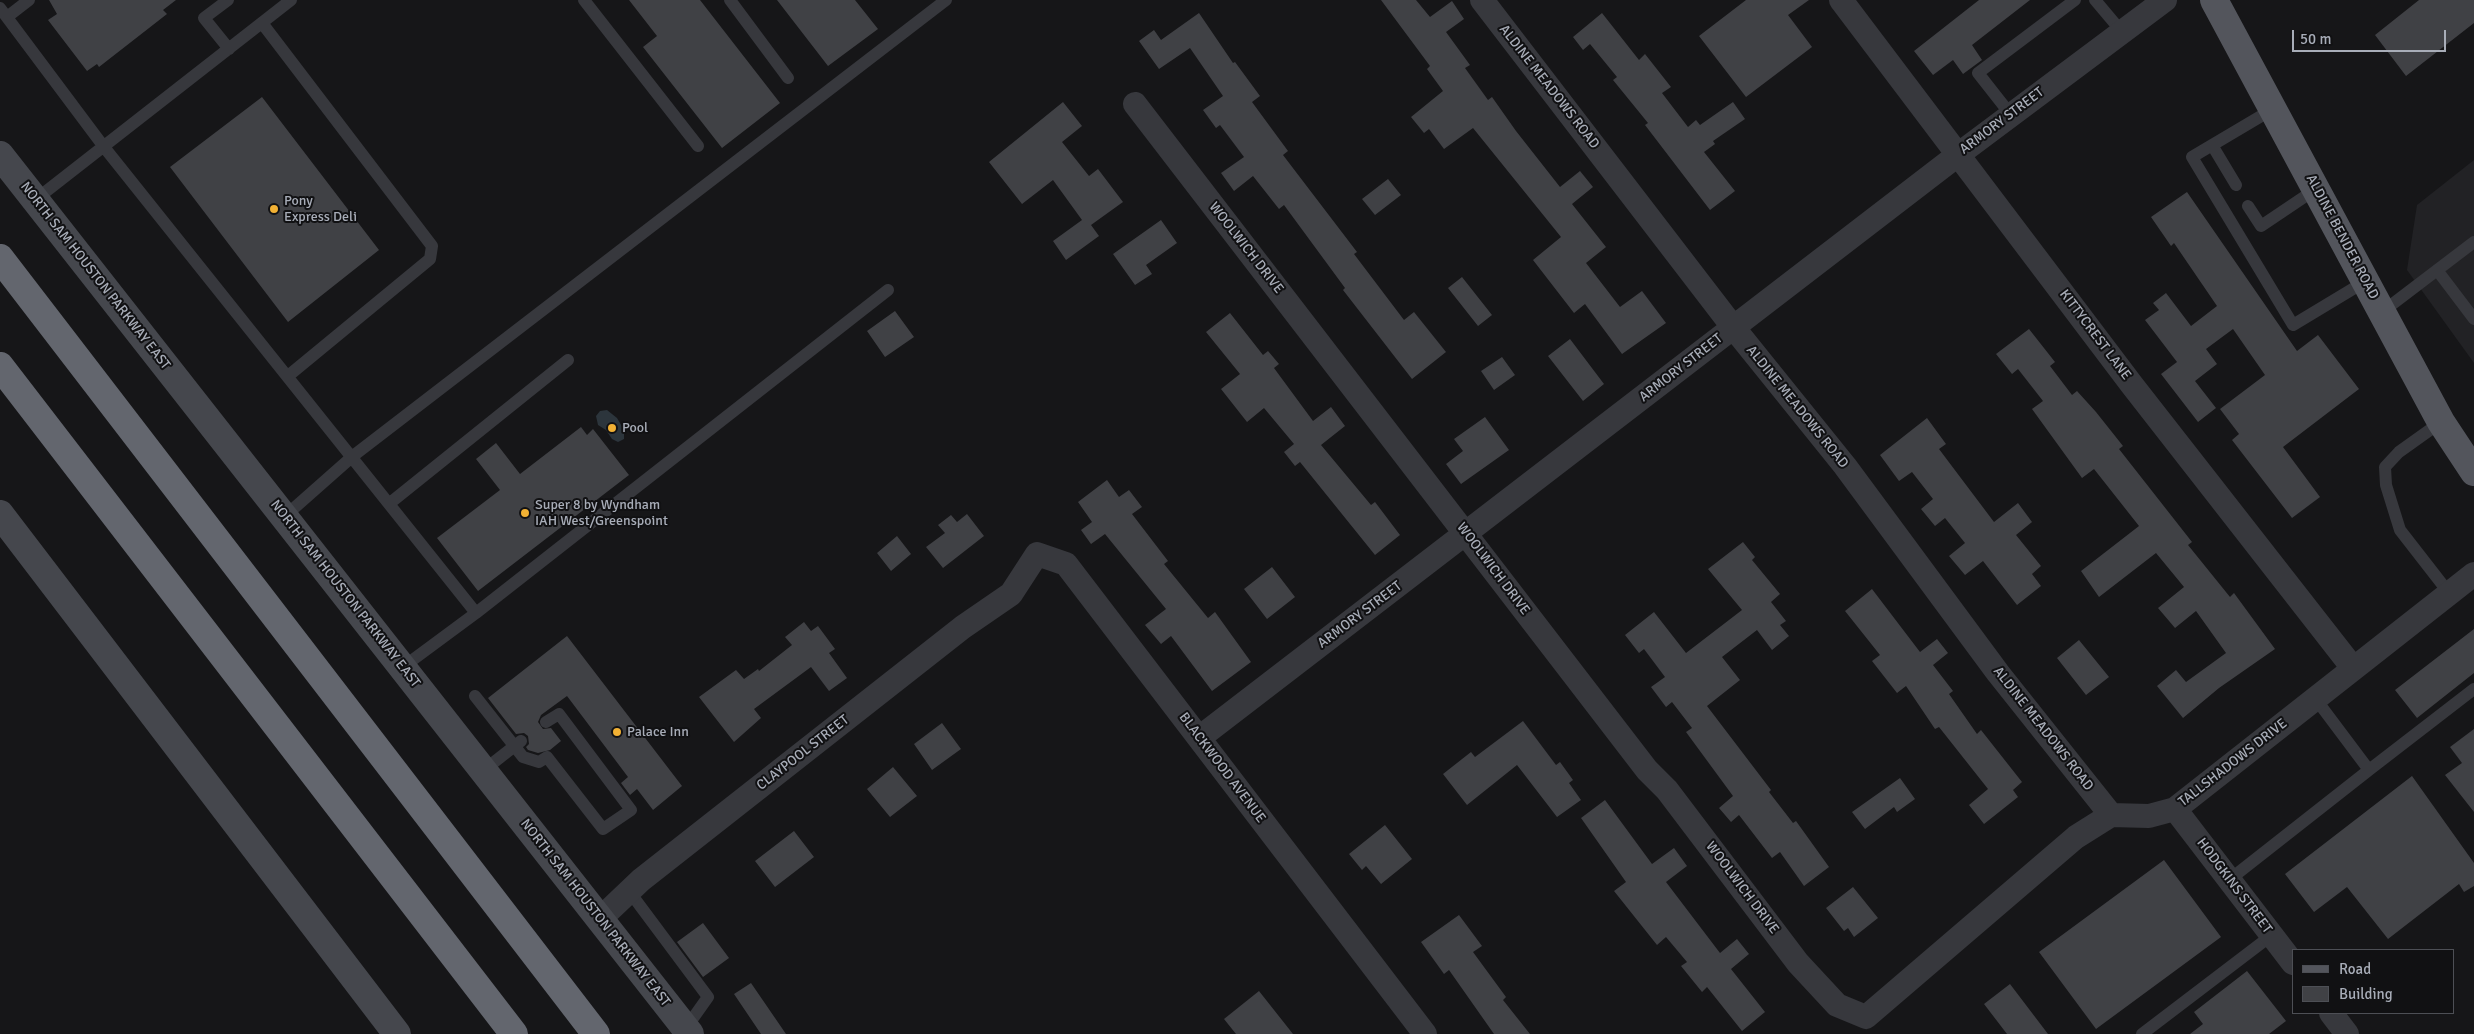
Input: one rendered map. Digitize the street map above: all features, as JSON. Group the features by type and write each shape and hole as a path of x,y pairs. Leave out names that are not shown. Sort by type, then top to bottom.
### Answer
{"highway":[{"path":"0,258 596,1034"},
{"path":"0,366 514,1034"}],"main road":[{"name":"ALDINE BENDER ROAD","path":"2214,0 2442,422 2474,472"},
{"name":"NORTH SAM HOUSTON PARKWAY EAST","path":"0,154 688,1031"},
{"path":"0,514 397,1034"}],"street":[{"name":"ALDINE MEADOWS ROAD","path":"1482,0 1734,327 1845,466 1998,673 2111,815"},
{"name":"KITTYCREST LANE","path":"1841,0 2132,385 2353,668"},
{"name":"ARMORY STREET","path":"1199,738 1959,154 2165,0"},
{"name":"WOOLWICH DRIVE","path":"1135,104 1647,770 1667,790 1798,963 1837,1005 1866,1017 2061,850 2111,815"},
{"name":"BLACKWOOD AVENUE","path":"1011,594 1037,554 1066,564 1425,1034"},
{"name":"TALLSHADOWS DRIVE","path":"2111,815 2149,816 2176,809 2474,574"},
{"name":"CLAYPOOL STREET","path":"600,919 629,891 963,627 1011,594"},
{"name":"HODGKINS STREET","path":"2176,809 2292,962"},
{"path":"2331,1014 2347,1034"}],"lane":[{"path":"29,0 3,12 104,147 353,456 476,613"},
{"path":"228,0 204,18 229,49"},
{"path":"35,200 291,0"},
{"path":"584,0 698,146"},
{"path":"730,0 788,78"},
{"path":"284,517 353,456 946,0"},
{"path":"2011,115 1978,73 2075,0"},
{"path":"2095,0 2122,32"},
{"path":"262,23 432,246 430,259 288,376"},
{"path":"2273,109 2192,157 2293,325 2366,282"},
{"path":"2212,145 2236,185"},
{"path":"2241,238 2316,189"},
{"path":"2248,206 2261,226"},
{"path":"2382,312 2474,242"},
{"path":"2437,270 2474,319"},
{"path":"403,667 476,613 888,290"},
{"path":"390,503 568,360"},
{"path":"2442,422 2399,452 2385,467 2386,485 2400,530 2449,593"},
{"path":"2229,880 2474,689"},
{"path":"475,696 517,744 523,757 539,762 547,757 602,829 631,810 559,714 546,722"},
{"path":"2315,698 2370,770"},
{"path":"484,770 517,744"},
{"path":"629,891 708,998 688,1031"},
{"path":"2142,1034 2272,935"}],"shaded area":[{"path":"2474,160 2474,363 2407,270 2417,205"},
{"name":"Pool","path":"607,410 617,418 624,430 624,439 618,442 612,439 606,430 598,425 596,416 600,411"}],"building":[{"path":"49,0 176,0 163,10 167,14 99,67 97,64 87,71 48,20 57,14"},
{"path":"629,0 700,0 780,103 722,148 643,47 657,36"},
{"path":"777,0 855,0 878,29 828,66"},
{"path":"1381,0 1416,0 1430,17 1452,1 1464,19 1446,32 1470,65 1465,68 1488,100 1492,97 1560,187 1580,171 1593,187 1572,204 1606,247 1586,263 1620,307 1642,291 1666,323 1622,354 1585,304 1574,313 1533,260 1561,237 1473,128 1444,149 1429,129 1424,133 1411,117 1443,91 1427,69 1430,66"},
{"path":"1746,0 1809,0 1788,15 1812,47 1746,97 1699,36"},
{"path":"1979,0 2030,0 1972,45 1982,60 1963,74 1953,60 1933,75 1914,51"},
{"path":"2419,0 2474,0 2474,23 2406,76 2375,35"},
{"path":"1199,13 1233,63 1235,62 1260,96 1252,102 1288,151 1283,155 1357,252 1354,254 1404,320 1414,312 1446,352 1412,379 1343,290 1345,288 1284,205 1279,209 1253,176 1234,191 1221,173 1244,157 1220,125 1216,128 1203,110 1223,96 1190,48 1159,69 1139,41 1154,30 1161,40"},
{"path":"1602,13 1639,60 1645,54 1671,87 1662,93 1688,127 1696,120 1700,125 1733,102 1745,119 1713,141 1715,144 1704,152 1735,191 1710,210 1645,125 1648,123 1613,80 1617,77 1590,44 1583,50 1573,37"},
{"name":"Pony Express Deli","path":"262,97 379,250 288,322 170,167"},
{"path":"1063,102 1082,126 1062,142 1089,176 1098,169 1123,202 1091,225 1099,236 1066,260 1053,241 1082,220 1053,180 1022,204 989,162"},
{"path":"1388,179 1401,195 1375,215 1362,199"},
{"path":"2187,192 2297,351 2318,335 2359,389 2283,447 2320,497 2292,518 2232,440 2239,434 2220,409 2265,375 2233,329 2206,349 2217,364 2195,381 2216,408 2198,422 2161,374 2177,362 2145,320 2159,310 2153,303 2166,293 2191,326 2217,306 2174,243 2171,246 2151,217"},
{"path":"1161,220 1177,243 1146,265 1152,274 1135,285 1113,254"},
{"path":"1462,277 1492,315 1478,326 1448,288"},
{"path":"895,311 914,337 885,357 867,331"},
{"path":"1230,313 1263,355 1268,351 1279,364 1274,368 1313,421 1331,407 1345,426 1321,445 1371,505 1375,502 1400,535 1375,555 1300,462 1295,466 1284,452 1294,444 1264,408 1247,422 1221,389 1240,374 1206,332"},
{"path":"2029,329 2055,362 2050,366 2072,395 2077,391 2096,412 2123,446 2119,449 2192,542 2188,545 2230,597 2234,593 2275,649 2219,688 2183,718 2157,686 2176,670 2186,682 2226,653 2196,611 2175,628 2158,608 2184,587 2156,553 2099,597 2081,571 2139,526 2094,469 2082,478 2032,409 2043,401 2018,369 2012,374 1996,354"},
{"path":"1570,339 1604,384 1583,401 1548,356"},
{"path":"1502,357 1515,375 1494,390 1481,371"},
{"path":"1485,417 1509,450 1461,484 1446,464 1463,451 1454,439"},
{"path":"1927,418 1946,444 1939,449 1994,522 2018,503 2032,522 2016,535 2041,566 2032,574 2041,586 2017,605 1983,561 1965,575 1949,556 1965,543 1945,518 1935,526 1921,509 1933,499 1912,472 1899,481 1880,455"},
{"name":"Super 8 by Wyndham IAH West/Greenspoint","path":"581,427 587,435 593,429 629,475 478,591 437,538 500,490 476,459 496,443 520,474"},
{"path":"1107,480 1119,497 1129,490 1142,507 1132,514 1168,561 1164,564 1208,618 1215,612 1251,662 1212,691 1171,636 1161,644 1145,625 1166,609 1105,534 1091,544 1081,530 1092,522 1078,502"},
{"path":"967,514 984,536 943,568 926,547 945,533 938,525 951,515 957,522"},
{"path":"897,536 911,554 891,571 877,553"},
{"path":"1743,542 1755,557 1752,560 1780,594 1771,602 1786,621 1780,625 1789,636 1772,650 1757,630 1722,657 1740,680 1707,706 1771,790 1769,792 1793,823 1796,821 1829,867 1804,886 1780,852 1772,858 1739,815 1731,822 1719,808 1733,796 1686,732 1692,728 1672,702 1666,707 1651,687 1665,677 1644,649 1639,653 1625,635 1654,612 1686,653 1742,610 1708,569"},
{"path":"1272,567 1295,597 1267,619 1244,589"},
{"path":"1872,589 1920,652 1937,639 1948,653 1933,665 1953,691 1949,694 1977,734 1981,730 2022,782 2013,790 2018,797 1984,824 1969,805 1988,789 1939,727 1935,729 1906,686 1897,693 1872,661 1880,655 1845,611"},
{"path":"804,622 811,631 818,626 835,649 829,653 847,678 829,691 811,667 754,709 761,718 734,742 699,697 736,670 744,679 758,669 759,671 792,645 785,637"},
{"path":"2474,629 2474,673 2417,718 2395,690"},
{"name":"Palace Inn","path":"567,636 682,786 653,810 637,789 630,795 621,783 628,777 567,696 541,715 538,722 543,729 551,728 561,741 550,750 538,753 528,750 526,747 529,744 528,736 524,733 516,734 488,698"},
{"path":"2079,640 2109,677 2086,695 2057,658"},
{"path":"1523,721 1556,765 1560,762 1573,780 1569,783 1581,800 1557,817 1517,765 1467,805 1443,774 1471,752 1475,757"},
{"path":"942,723 961,749 932,770 914,744"},
{"path":"2474,729 2474,812 2445,775 2462,763 2450,747"},
{"path":"893,767 917,796 890,817 867,789"},
{"path":"2412,776 2474,863 2474,886 2464,892 2459,884 2388,939 2347,887 2314,912 2285,874"},
{"path":"1900,778 1915,799 1897,812 1894,807 1865,829 1852,812"},
{"path":"1605,800 1652,864 1674,848 1687,866 1666,882 1720,953 1737,939 1749,954 1731,969 1765,1012 1742,1031 1707,987 1702,992 1681,966 1687,962 1666,937 1657,945 1614,891 1626,882 1581,818"},
{"path":"1385,825 1412,859 1381,884 1366,866 1362,870 1349,854"},
{"path":"794,831 814,857 775,887 755,861"},
{"path":"2164,860 2221,937 2096,1029 2039,952"},
{"path":"1853,887 1878,918 1854,937 1848,928 1844,931 1826,908"},
{"path":"1459,915 1482,946 1473,952 1506,997 1503,1000 1530,1034 1494,1034 1449,970 1444,974 1421,942"},
{"path":"703,923 729,958 703,977 677,942"},
{"path":"2247,971 2286,1021 2269,1034 2190,1034 2203,1024 2194,1012"},
{"path":"751,983 786,1034 761,1034 734,994"},
{"path":"2010,984 2048,1034 2007,1034 1984,1004"},
{"path":"1259,991 1293,1034 1236,1034 1224,1019"}],"place":[{"name":"Pony Express Deli","path":"274,209"},
{"name":"Pool","path":"612,428"},
{"name":"Super 8 by Wyndham IAH West/Greenspoint","path":"525,513"},
{"name":"Palace Inn","path":"617,732"}]}
